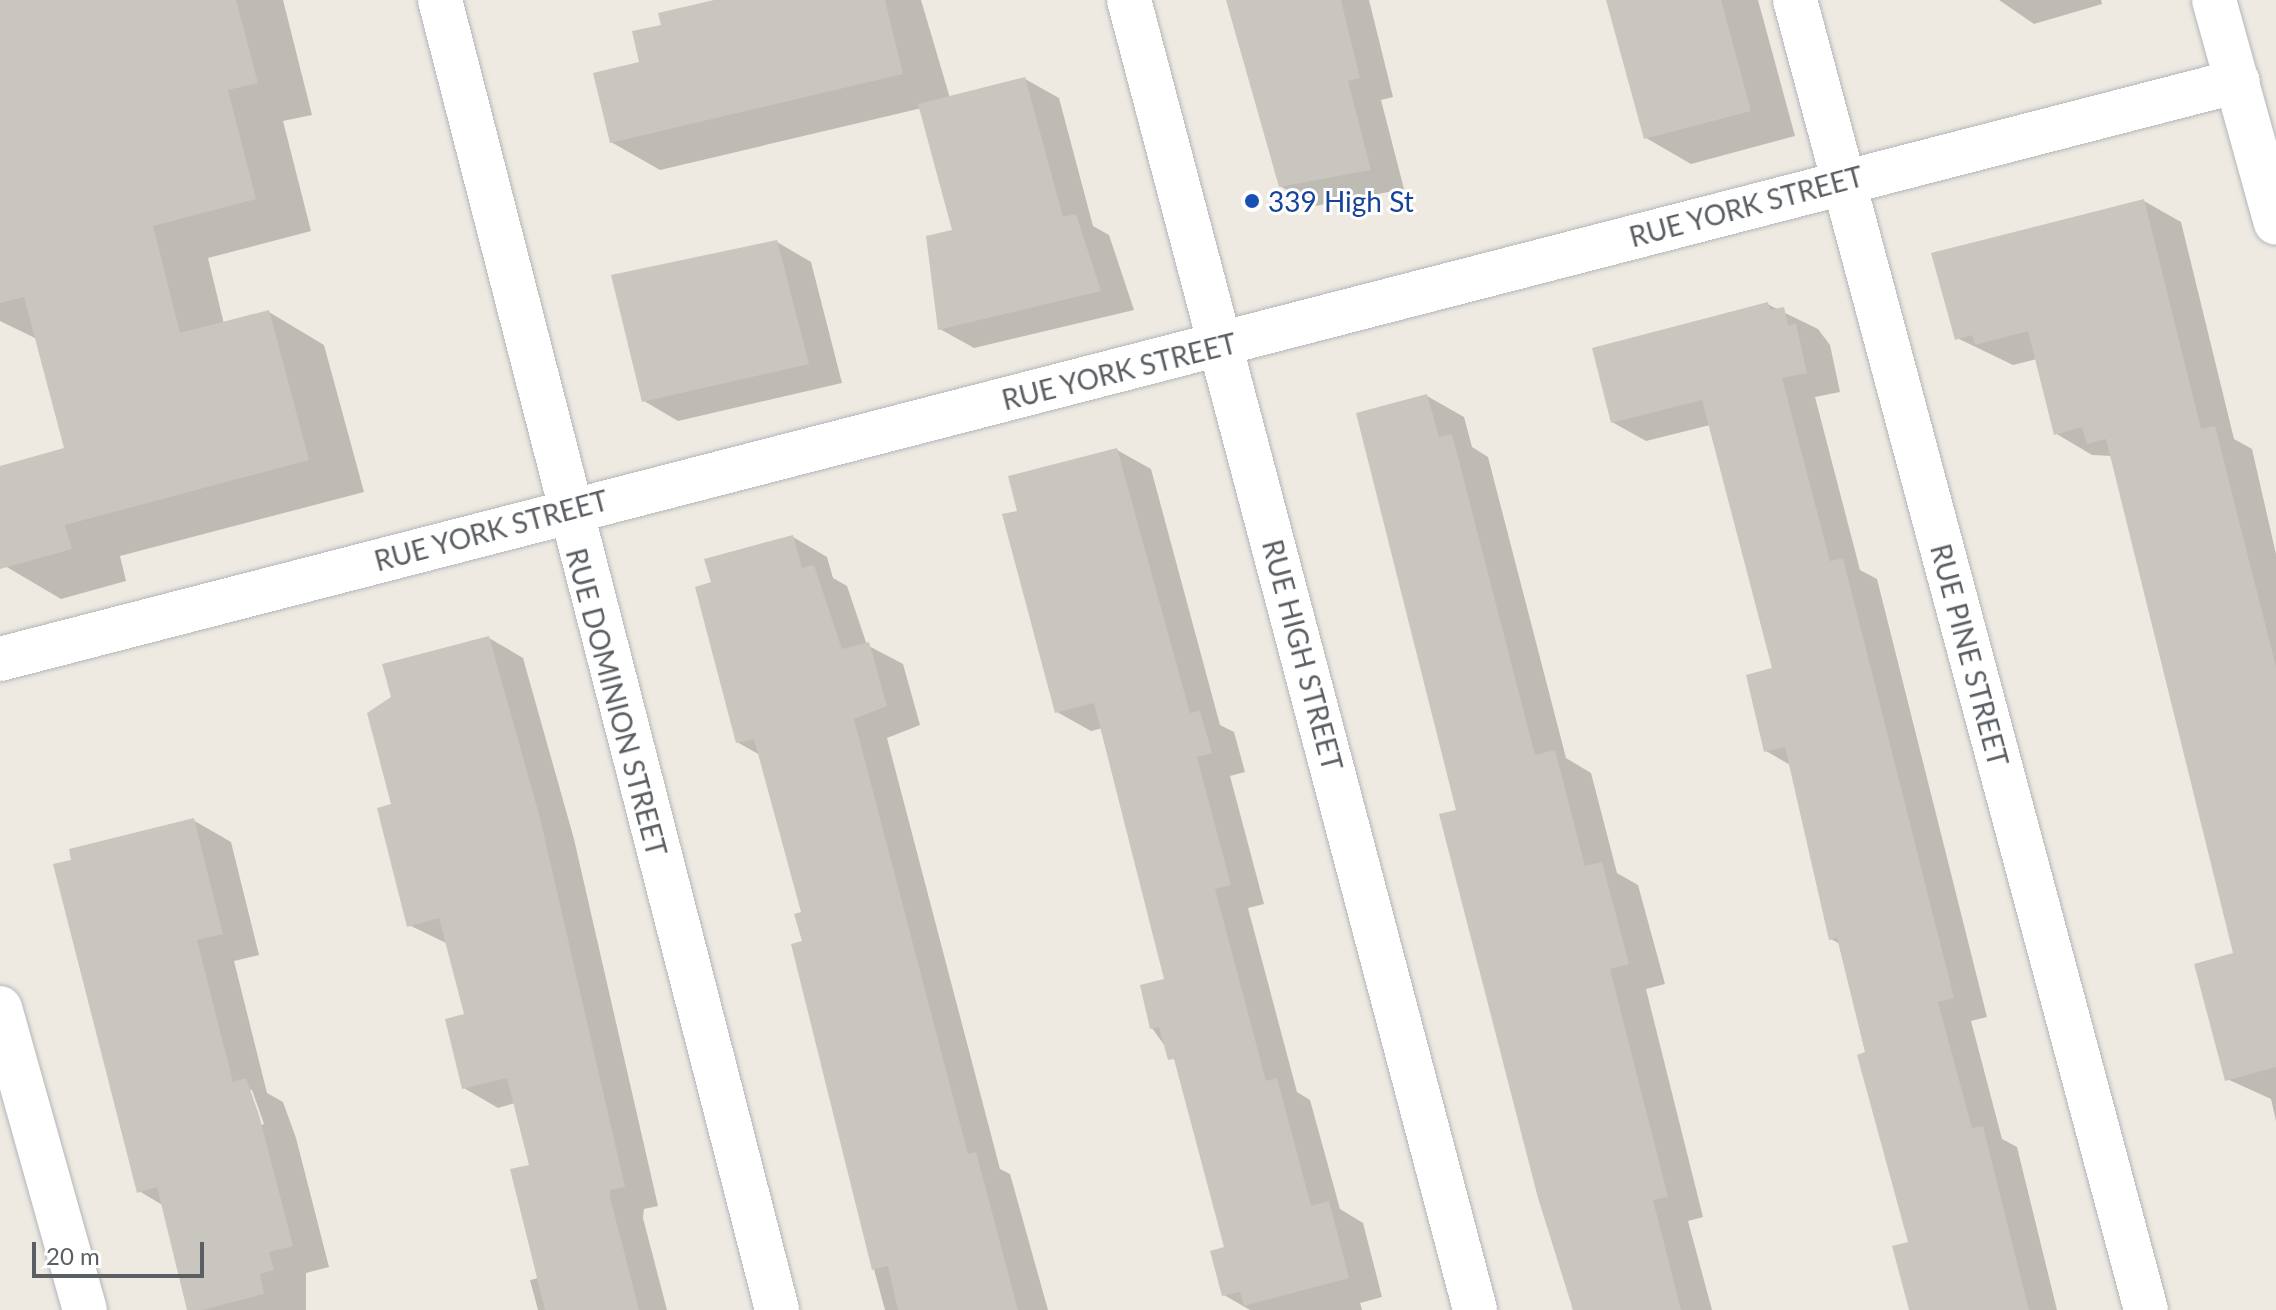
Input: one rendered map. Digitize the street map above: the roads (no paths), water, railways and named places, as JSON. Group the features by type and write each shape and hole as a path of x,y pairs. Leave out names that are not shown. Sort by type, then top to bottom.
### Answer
{"street":[{"name":"RUE DOMINION STREET","path":"440,0 567,509 777,1310"},
{"name":"RUE HIGH STREET","path":"1129,0 1475,1310"},
{"name":"RUE PINE STREET","path":"1795,0 2146,1310"},
{"path":"2214,0 2276,223"},
{"name":"RUE YORK STREET","path":"0,659 567,509 1222,345 1842,179 2238,81"},
{"path":"0,1008 85,1310"}],"place":[{"name":"339 High St","path":"1252,201"}]}
